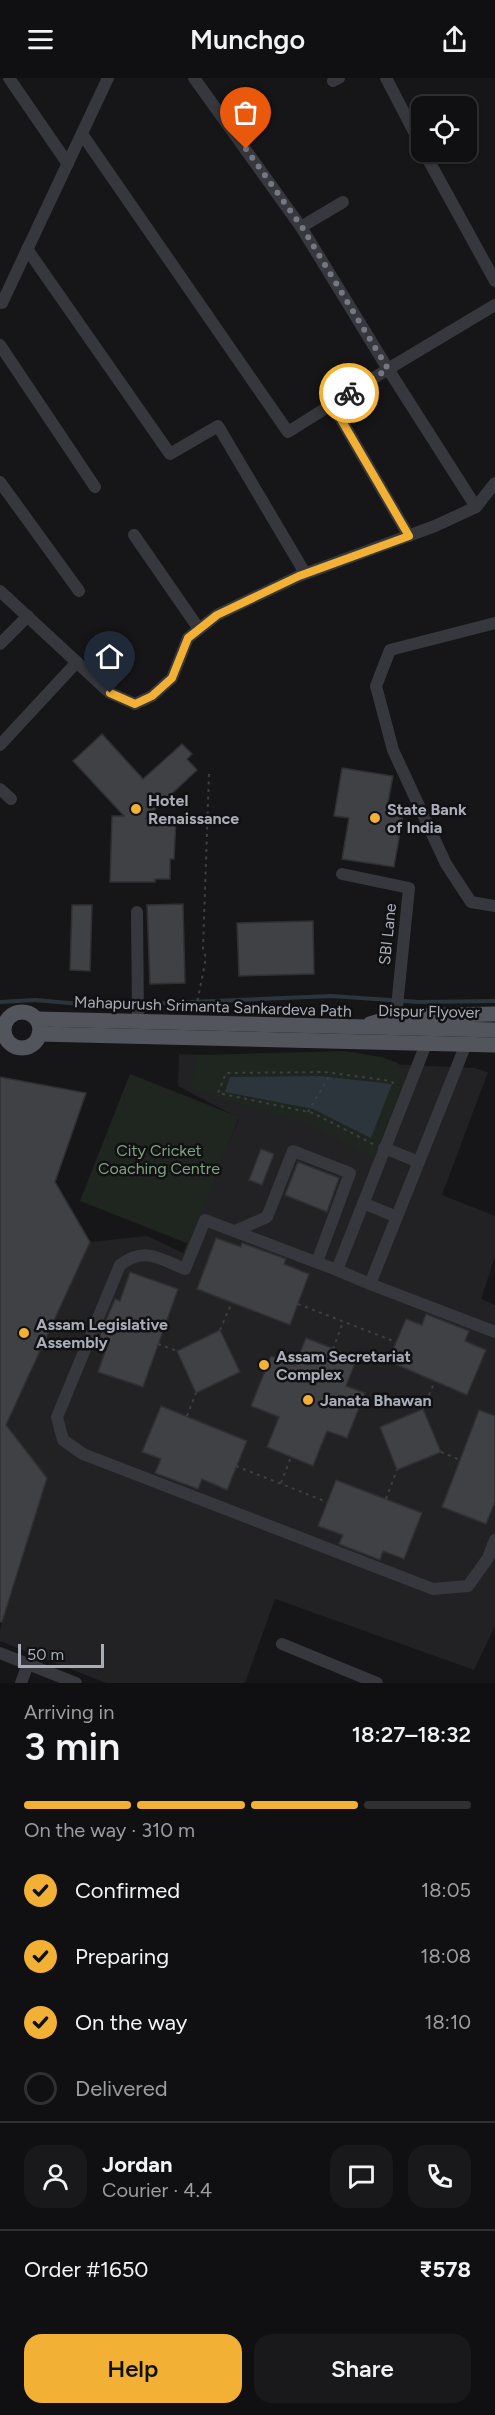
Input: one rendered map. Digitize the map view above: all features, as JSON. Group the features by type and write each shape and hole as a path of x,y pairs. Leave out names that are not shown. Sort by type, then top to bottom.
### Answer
{"main road":[{"name":"Mahapurush Srimanta Sankardeva Path","path":"38,1027 137,1016 362,1028 378,1020 397,1005 495,1014"},
{"path":"21,1012 32,1015 38,1027 35,1042 24,1048 13,1045 3,1027 21,1012"},
{"name":"Mahapurush Srimanta Sankardeva Path","path":"38,1027 426,1044 468,1037 495,1045"},
{"name":"Dispur Flyover","path":"362,1028 468,1037 495,1030"}],"street":[{"path":"9,78 68,164"},
{"path":"194,78 302,227 388,369 476,507"},
{"path":"386,78 411,126"},
{"path":"1,303 106,79"},
{"path":"82,134 288,432 495,305"},
{"path":"430,162 495,281"},
{"path":"302,227 343,202"},
{"path":"27,249 170,454 218,426 305,573"},
{"path":"0,345 95,487"},
{"path":"332,404 409,536"},
{"path":"0,482 79,591"},
{"path":"0,591 110,693 135,704 152,696 172,678 188,638 217,615 305,573 409,536 476,507 495,483"},
{"path":"134,535 199,629"},
{"path":"0,644 28,616"},
{"path":"495,623 390,651 376,686 393,750 446,864 471,902 495,906"},
{"path":"0,746 77,662"},
{"path":"0,789 11,799"},
{"name":"SBI Lane","path":"342,874 409,888 397,1005"},
{"path":"137,912 137,1016"},
{"path":"370,1284 468,1037"},
{"path":"337,1270 363,1203 380,1147 426,1044"},
{"path":"380,1147 419,1162"},
{"path":"235,1231 267,1217 293,1151 350,1173 317,1262"},
{"path":"363,1203 397,1217"},
{"path":"495,1332 205,1220 185,1269 146,1253 130,1257 120,1265 57,1417 63,1440 83,1454 432,1590 468,1586 488,1558 495,1541"},
{"path":"282,1644 377,1683"},
{"path":"0,1653 76,1683"},
{"path":"21,1683 28,1664"}],"path":[{"path":"196,1008 206,958 203,948 208,774"},
{"path":"380,1147 308,1112 218,1093 226,1073 332,1073 391,1081 397,1088"},
{"path":"308,1112 332,1073"},
{"path":"220,1330 232,1302"},
{"path":"298,1304 396,1342"},
{"path":"333,1349 343,1322"},
{"path":"158,1344 177,1351"},
{"path":"423,1409 435,1381"},
{"path":"187,1416 196,1393"},
{"path":"441,1452 460,1460"},
{"path":"281,1483 291,1457"},
{"path":"236,1466 327,1502"},
{"path":"386,1499 397,1470"}],"shaded area":[{"name":"Assam Secretariat Complex","path":"179,1054 475,1068 488,1072 442,1195 495,1216 495,1257 481,1299 495,1305 495,1626 474,1670 275,1599 245,1683 106,1683 0,1641 0,1630 47,1478 6,1425 90,1242 147,1236 183,1253 239,1118 178,1086"},
{"path":"320,1076 392,1084 371,1138 313,1109 225,1092 230,1077"}],"green space":[{"path":"344,1051 381,1057 398,1063 401,1086 374,1159 310,1125 190,1088 197,1055"},
{"name":"City Cricket Coaching Centre","path":"130,1074 239,1117 189,1244 80,1201"}],"building":[{"name":"Hotel Renaissance","path":"102,734 143,779 182,744 192,754 187,759 197,770 146,818 176,818 174,859 170,859 170,879 155,879 155,882 110,882 112,816 124,816 73,761"},
{"name":"State Bank of India","path":"342,768 393,776 386,813 403,815 394,867 342,859 349,818 334,816"},
{"path":"183,904 185,983 150,984 147,905"},
{"path":"72,905 92,905 90,971 70,970"},
{"path":"313,921 314,974 239,976 237,923"},
{"name":"Assam Legislative Assembly","path":"0,1077 86,1093 55,1182 90,1242 6,1425 47,1478 2,1622 0,1622"},
{"path":"261,1149 274,1154 262,1185 249,1180"},
{"path":"298,1162 339,1178 327,1212 285,1195"},
{"path":"216,1238 241,1247 242,1243 286,1259 284,1264 309,1274 290,1325 197,1289"},
{"path":"130,1272 178,1289 143,1387 98,1372 107,1346 97,1342 115,1299 120,1301"},
{"name":"Janata Bhawan","path":"426,1314 469,1331 465,1341 486,1350 467,1395 388,1361 406,1319 422,1325"},
{"path":"220,1330 240,1372 196,1393 177,1351"},
{"name":"Janata Bhawan","path":"306,1338 357,1358 346,1386 365,1393 347,1438 327,1431 313,1466 267,1447 279,1417 251,1406 271,1356 295,1365"},
{"path":"161,1406 247,1441 227,1490 202,1479 198,1489 155,1473 161,1459 142,1452"},
{"name":"Janata Bhawan","path":"423,1409 441,1452 397,1470 380,1427"},
{"name":"Janata Bhawan","path":"479,1410 495,1416 495,1502 486,1524 442,1507"},
{"path":"336,1480 422,1513 404,1559 383,1551 380,1560 339,1544 343,1535 318,1526"}],"waterway":[{"path":"0,1002 35,1000 81,1004 164,1003 331,996 419,1002 495,1001"}],"way so far":[{"path":"246,149 302,227 388,369 349,393"}],"place":[{"name":"Hotel Renaissance","path":"136,809"},
{"name":"State Bank of India","path":"375,818"},
{"name":"Assam Legislative Assembly","path":"24,1333"},
{"name":"Assam Secretariat Complex","path":"264,1365"},
{"name":"Janata Bhawan","path":"308,1400"}],"route":[{"path":"110,693 135,704 152,696 172,678 188,638 217,615 299,576 409,536 332,404 349,393"}]}
